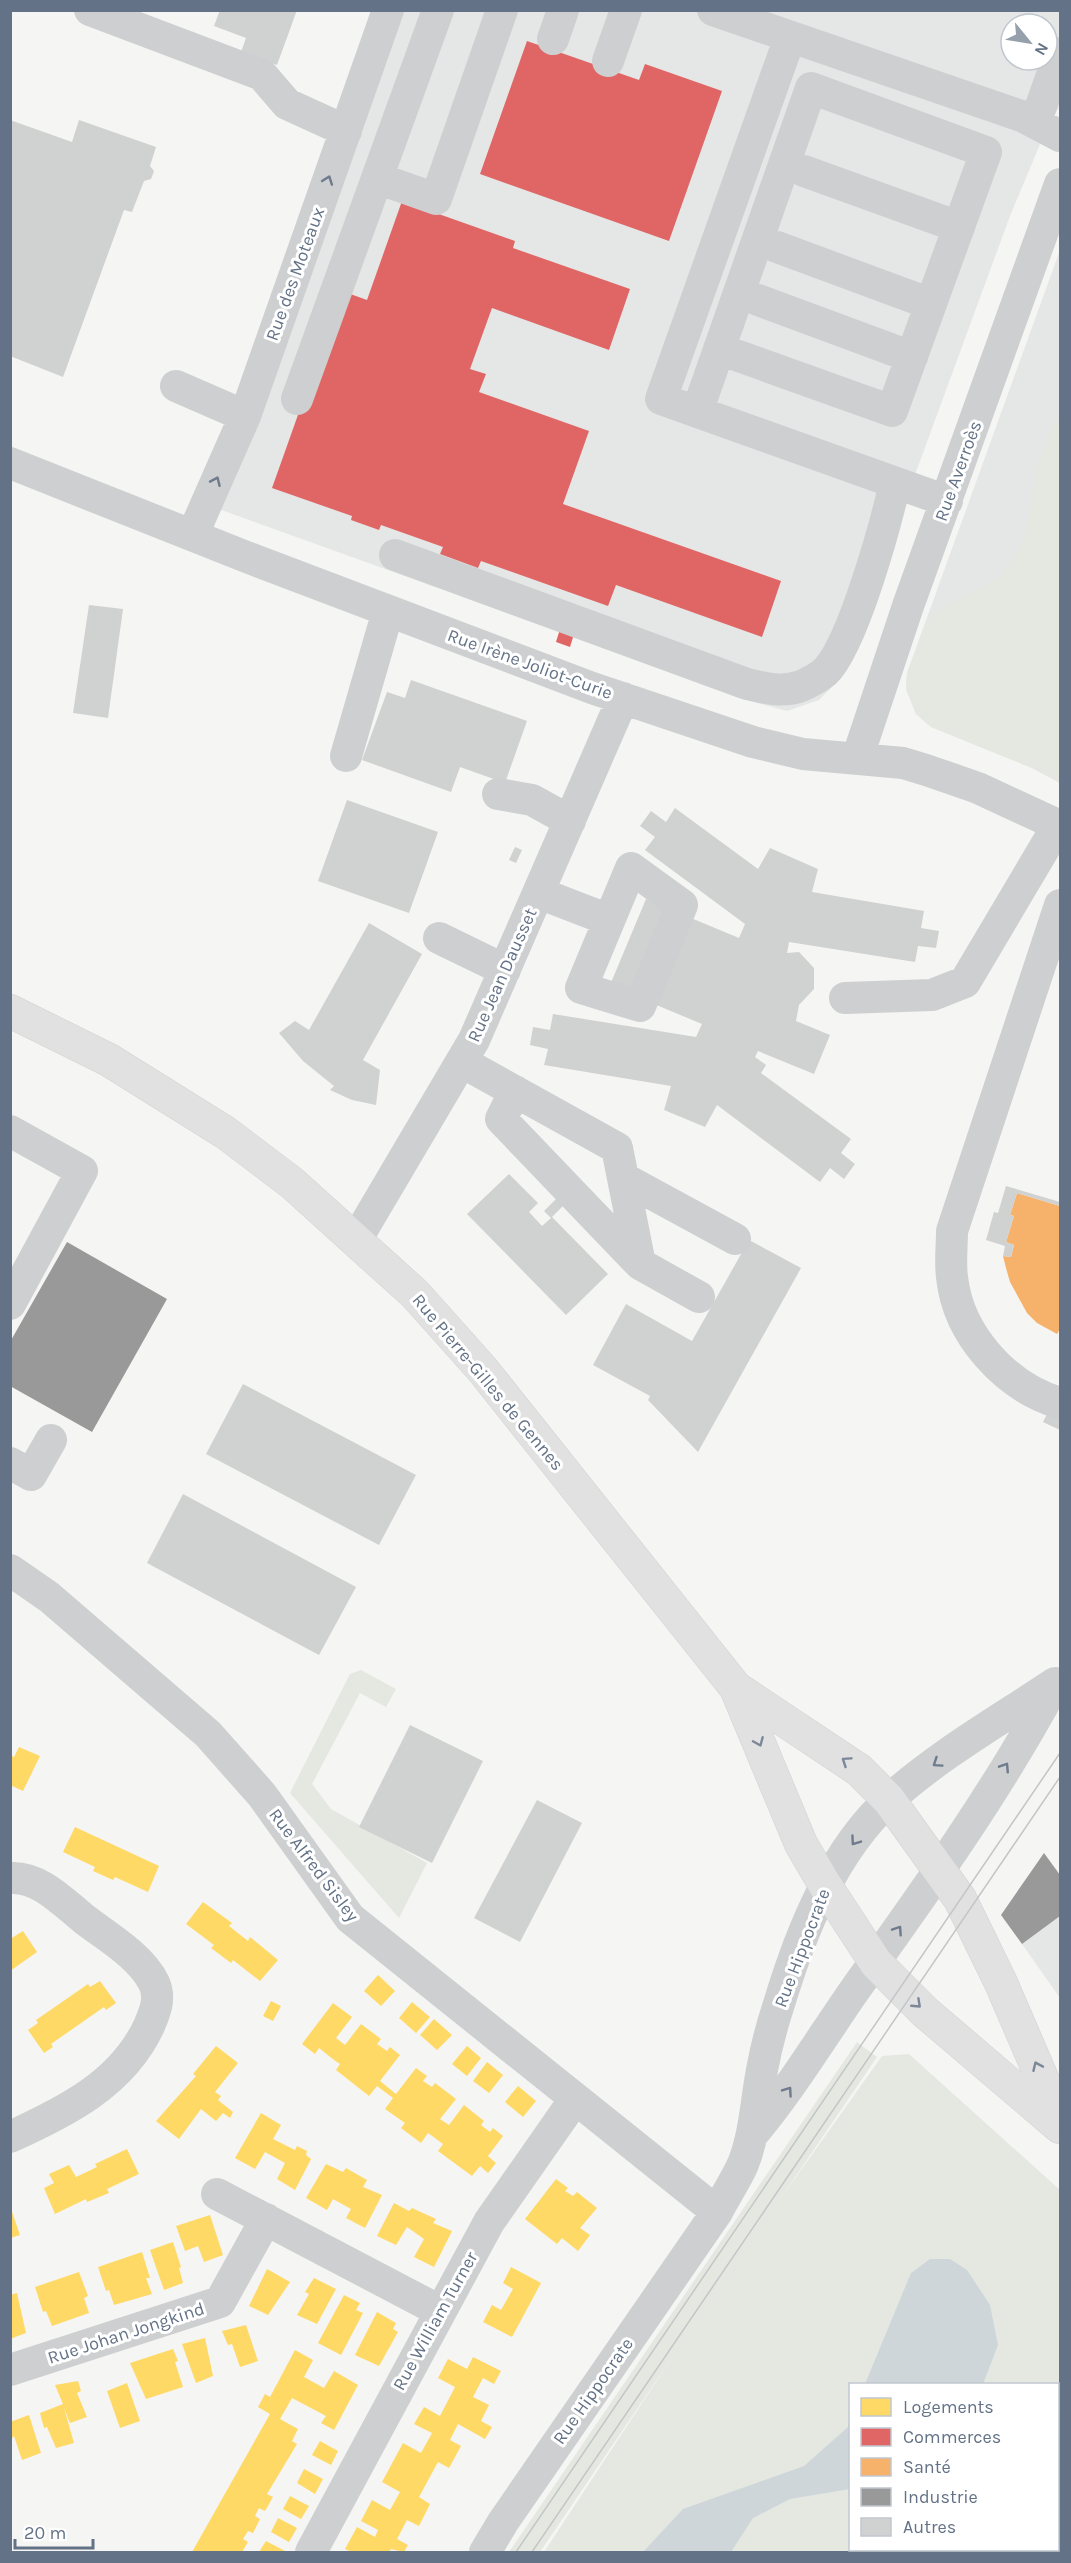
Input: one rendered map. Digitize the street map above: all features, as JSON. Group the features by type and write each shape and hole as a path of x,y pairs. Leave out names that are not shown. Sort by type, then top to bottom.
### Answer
{"main road":[{"name":"Rue Pierre-Gilles de Gennes","path":"10,1011 109,1060 226,1133 292,1183 415,1294 482,1369 736,1688 801,1844 876,1963 899,1989 1060,2127"},
{"name":"Rue Pierre-Gilles de Gennes","path":"736,1688 859,1770 889,1800 940,1867 960,1899 1001,1983 1060,2120"}],"street":[{"path":"90,10 262,75 287,104 346,131"},
{"name":"Rue des Moteaux","path":"193,534 245,416 388,10"},
{"path":"297,399 438,10"},
{"path":"377,177 436,199 502,10"},
{"path":"608,61 626,10"},
{"path":"713,10 1048,130 1060,53"},
{"path":"790,37 661,399 947,501"},
{"path":"697,412 719,349 811,88 986,152 892,411 719,349"},
{"path":"804,171 959,227"},
{"name":"Rue Averroès","path":"857,759 1060,183"},
{"path":"777,247 931,304"},
{"path":"303,251 345,267"},
{"path":"758,300 912,357"},
{"path":"176,386 245,416"},
{"name":"Rue Irène Joliot-Curie","path":"10,463 388,611 623,698 753,742 803,754 903,763 978,788 1059,825"},
{"path":"395,555 747,684 777,690 800,686 825,671 844,642 885,529 895,483"},
{"path":"346,756 388,611"},
{"name":"Rue Jean Dausset","path":"356,1240 462,1062 505,970 623,698"},
{"path":"498,794 532,800 570,821"},
{"path":"846,998 933,995 965,982 1059,825"},
{"path":"539,893 609,920"},
{"path":"1060,905 952,1231 952,1278 966,1324 990,1360 1039,1397 1060,1403"},
{"path":"439,938 505,970"},
{"path":"462,1062 617,1148 640,1264"},
{"path":"515,1091 501,1119 640,1264 699,1297"},
{"path":"10,1131 82,1171 10,1304"},
{"path":"623,1178 735,1239"},
{"path":"10,1463 32,1475 51,1440"},
{"name":"Rue Alfred Sisley","path":"10,1570 49,1597 208,1734 262,1795 350,1918 717,2212"},
{"name":"Rue Hippocrate","path":"485,2553 503,2522 717,2212 743,2164 751,2136 762,2068 778,2004 805,1930 825,1885 861,1832 889,1800 919,1776 1058,1679"},
{"name":"Rue Hippocrate","path":"751,2136 786,2095 876,1963 1034,1722 1058,1679"},
{"path":"10,1878 22,1877 43,1886 137,1961 154,1983 158,2007 144,2037 117,2072 90,2095 62,2114 10,2137"},
{"name":"Rue William Turner","path":"311,2553 489,2222 575,2099"},
{"path":"217,2194 440,2311"},
{"name":"Rue Johan Jongkind","path":"10,2370 220,2302 266,2219"}],"shaded area":[{"path":"371,11 1060,11 1060,106 1048,125 1010,216 840,679 819,700 787,711 754,702 216,508"},
{"path":"1060,250 1060,783 1032,768 931,727 916,714 906,689 907,673"},
{"path":"1054,420 1060,424 1060,783 1032,768 931,727 916,714 906,689 907,673 926,622 940,610 1000,577 1014,558 1026,532 1037,470"},
{"path":"361,1670 396,1689 386,1707 360,1693 312,1784 331,1809 427,1863 399,1918 290,1793 350,1674"},
{"path":"1060,1916 1060,1998 1022,1944"},
{"path":"857,2042 877,2057 779,2201 882,2056 909,2054 1060,2190 1060,2552 544,2552 675,2353 540,2552 509,2552"},
{"path":"930,2259 950,2259 967,2270 990,2305 998,2345 983,2383 865,2383 911,2273"},
{"path":"849,2424 849,2489 790,2499 753,2518 731,2552 643,2552 683,2509 804,2466"}],"building: Logements":[{"path":"19,1747 40,1756 23,1791 10,1785 10,1755 14,1757"},
{"path":"75,1827 159,1866 148,1892 115,1877 113,1880 93,1871 95,1867 63,1852"},
{"path":"203,1902 232,1923 229,1926 248,1941 250,1937 278,1960 260,1981 233,1960 231,1963 211,1948 214,1945 186,1924"},
{"path":"23,1931 37,1952 10,1971 10,1939"},
{"path":"378,1975 395,1991 381,2006 364,1991"},
{"path":"100,1981 116,2003 106,2010 104,2007 51,2044 53,2047 44,2053 28,2030 38,2023 36,2020 88,1984 90,1987"},
{"path":"271,2001 281,2006 273,2021 263,2016"},
{"path":"412,2002 430,2017 416,2033 399,2018"},
{"path":"333,2003 352,2017 336,2038 345,2045 361,2024 381,2039 377,2044 387,2051 390,2047 400,2055 380,2081 396,2094 416,2068 427,2076 423,2081 432,2087 435,2083 456,2099 440,2119 449,2125 464,2105 484,2121 481,2125 490,2132 493,2128 503,2136 488,2156 496,2163 488,2173 480,2166 472,2176 438,2151 443,2144 428,2133 421,2143 401,2128 405,2123 385,2109 393,2098 377,2086 369,2096 336,2070 340,2064 319,2048 315,2054 302,2044"},
{"path":"434,2019 452,2035 437,2050 420,2035"},
{"path":"216,2046 238,2063 215,2092 221,2096 218,2100 233,2112 230,2118 223,2113 216,2121 201,2109 179,2139 156,2121 196,2076 193,2074"},
{"path":"467,2046 481,2058 467,2076 452,2064"},
{"path":"487,2062 503,2075 489,2093 473,2081"},
{"path":"518,2086 536,2101 523,2117 505,2102"},
{"path":"261,2113 281,2125 273,2139 295,2150 297,2146 307,2151 306,2155 311,2159 295,2190 277,2179 285,2163 265,2152 255,2169 235,2158"},
{"path":"127,2149 139,2174 107,2189 109,2193 87,2202 86,2199 55,2214 44,2188 54,2183 49,2174 69,2165 76,2177 97,2167 95,2164"},
{"path":"326,2164 343,2172 346,2168 367,2180 363,2187 382,2195 365,2228 346,2218 351,2209 333,2199 327,2210 306,2198"},
{"path":"556,2179 568,2188 565,2191 573,2196 577,2192 597,2208 580,2228 590,2235 578,2251 562,2238 557,2244 525,2219"},
{"path":"394,2203 409,2211 412,2208 436,2219 433,2223 452,2231 434,2267 414,2257 424,2239 407,2227 396,2245 377,2236"},
{"path":"10,2206 20,2235 10,2238"},
{"path":"210,2215 223,2255 204,2262 198,2246 185,2251 176,2226"},
{"path":"173,2242 181,2267 179,2268 183,2283 164,2290 150,2250"},
{"path":"142,2252 150,2278 146,2278 152,2294 114,2305 109,2290 106,2291 98,2267"},
{"path":"511,2267 541,2283 512,2337 483,2322 492,2305 501,2310 513,2289 503,2283"},
{"path":"267,2269 290,2282 268,2315 249,2306"},
{"path":"79,2272 88,2296 84,2298 89,2313 52,2326 46,2311 43,2312 35,2287"},
{"path":"314,2278 336,2289 317,2324 297,2315 309,2294 305,2292"},
{"path":"17,2293 26,2333 10,2339 10,2295"},
{"path":"344,2295 360,2303 356,2310 363,2313 341,2355 318,2343"},
{"path":"377,2312 396,2323 393,2329 398,2332 379,2366 355,2355"},
{"path":"246,2325 258,2361 240,2367 232,2344 228,2345 222,2331"},
{"path":"205,2338 213,2376 196,2383 182,2344"},
{"path":"173,2349 183,2387 146,2399 130,2363"},
{"path":"295,2350 313,2360 304,2377 324,2388 334,2371 358,2385 334,2430 321,2423 326,2416 292,2398 280,2419 298,2429 292,2441 297,2444 267,2494 273,2497 265,2511 259,2508 255,2516 260,2519 253,2533 248,2531 243,2539 248,2542 242,2552 192,2552 270,2414 258,2407 265,2394 270,2397"},
{"path":"473,2357 501,2371 494,2384 483,2378 473,2397 489,2405 481,2421 492,2427 485,2439 458,2424 450,2440 461,2446 449,2468 438,2462 419,2497 430,2504 419,2526 407,2520 397,2539 408,2545 404,2552 391,2549 389,2552 352,2552 345,2549 357,2527 375,2537 378,2530 361,2521 372,2500 390,2510 400,2492 382,2482 403,2443 421,2453 432,2433 414,2424 424,2407 440,2416 455,2387 438,2378 448,2359 467,2369"},
{"path":"78,2381 81,2391 77,2393 87,2417 70,2423 64,2408 74,2443 56,2448 47,2427 44,2428 40,2413 63,2404 55,2385"},
{"path":"127,2383 140,2421 120,2428 107,2391"},
{"path":"29,2415 41,2453 22,2460 14,2436 12,2438 10,2422"},
{"path":"320,2441 338,2451 331,2465 312,2455"},
{"path":"304,2469 323,2479 315,2494 297,2483"},
{"path":"290,2496 309,2506 301,2519 283,2509"},
{"path":"278,2518 297,2528 289,2542 271,2532"},
{"path":"266,2541 285,2551 259,2552"}],"building: Commerces":[{"path":"527,41 639,80 645,64 722,91 669,241 480,174"},
{"path":"402,201 515,241 513,248 630,289 609,350 492,308 470,369 486,374 479,392 589,431 563,504 781,581 762,637 616,585 608,606 481,561 478,568 440,554 443,547 381,525 379,530 351,520 352,516 272,488 342,291 367,300"},
{"path":"560,629 574,634 570,647 556,642"}],"building: Santé":[{"path":"1017,1193 1060,1206 1060,1329 1057,1334 1037,1323 1027,1313 1010,1282 1006,1268 1003,1256 1011,1257 1014,1245 1006,1242 1014,1216 1010,1215"}],"building: Industrie":[{"path":"67,1242 167,1299 92,1432 10,1386 10,1342"},
{"path":"1044,1853 1060,1875 1060,1916 1022,1944 1001,1915"}],"building: Autres":[{"path":"220,10 297,10 277,65 241,52 246,38 214,26"},
{"path":"10,120 72,142 79,120 156,147 150,166 154,171 151,179 144,181 132,212 124,210 63,377 10,356"},
{"path":"89,605 123,609 108,718 73,713"},
{"path":"411,680 527,721 505,783 460,767 451,792 362,760 387,692 405,698"},
{"path":"347,800 438,832 409,913 318,881"},
{"path":"675,808 758,869 770,848 818,869 812,892 924,911 921,928 939,931 936,948 918,946 915,962 789,942 787,953 799,952 814,968 814,989 799,1005 796,1021 830,1035 814,1074 758,1051 755,1057 766,1065 761,1073 851,1139 841,1153 855,1164 844,1179 830,1168 820,1182 717,1105 705,1127 664,1110 671,1086 544,1065 548,1049 530,1045 533,1027 550,1030 553,1014 696,1037 702,1024 654,1004 691,918 739,938 745,924 645,850 655,837 640,826 651,811 666,822"},
{"path":"515,847 522,850 516,863 509,860"},
{"path":"646,899 672,911 636,996 610,985"},
{"path":"369,923 422,954 363,1060 380,1070 376,1105 352,1100 330,1090 334,1086 303,1061 279,1033 295,1021 309,1030"},
{"path":"509,1174 538,1203 529,1212 542,1226 551,1218 544,1211 561,1194 568,1201 552,1217 608,1274 566,1315 467,1214"},
{"path":"1006,1186 1060,1202 1060,1206 1017,1193 1010,1215 1014,1216 1006,1242 1014,1245 1011,1257 1003,1256 1005,1246 986,1240 994,1212 998,1213"},
{"path":"749,1240 801,1268 698,1452 648,1400 650,1396 593,1365 626,1304 692,1341"},
{"path":"243,1384 416,1475 379,1545 206,1454"},
{"path":"1049,1410 1060,1415 1060,1430 1043,1422"},
{"path":"183,1494 356,1587 319,1655 147,1563"},
{"path":"410,1725 483,1761 432,1863 359,1827"},
{"path":"537,1800 582,1823 520,1942 474,1918"}],"tram line":[{"path":"516,2552 1060,1753"},
{"path":"532,2552 1060,1777"}]}
